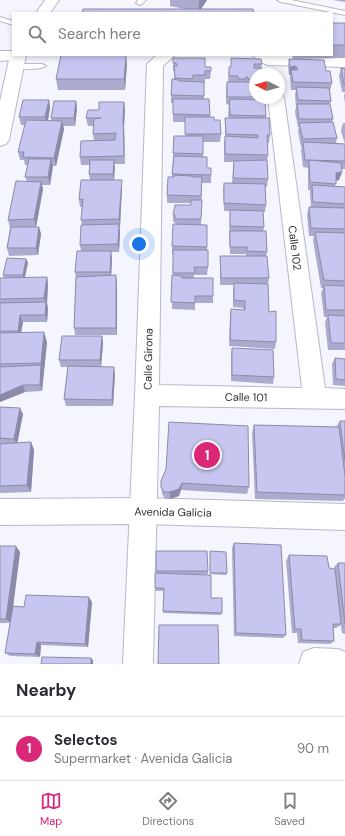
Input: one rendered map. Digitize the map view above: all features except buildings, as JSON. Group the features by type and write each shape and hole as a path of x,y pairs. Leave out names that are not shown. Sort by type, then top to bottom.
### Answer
{"street":[{"path":"44,12 52,0"},
{"path":"0,56 17,59 0,140"},
{"name":"Calle Girona","path":"138,664 156,64 165,56"},
{"path":"267,63 345,62"},
{"name":"Calle 102","path":"277,104 315,398"},
{"name":"Calle 101","path":"147,395 345,399"},
{"name":"Avenida Galicia","path":"0,512 142,511 345,517"}],"lane":[{"path":"281,0 345,13"},
{"path":"0,19 12,23"},
{"path":"17,59 42,66"}],"place":[{"name":"Selectos","path":"207,455"}]}
